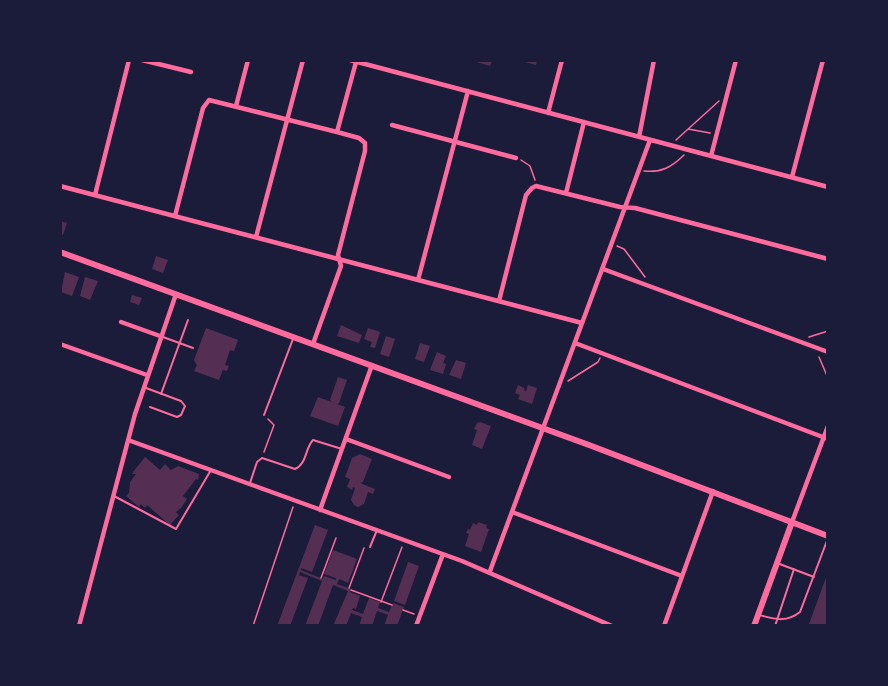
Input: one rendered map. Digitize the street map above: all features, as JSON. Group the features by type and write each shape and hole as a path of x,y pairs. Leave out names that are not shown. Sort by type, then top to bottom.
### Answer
{"street":[{"path":"94,195 129,60"},
{"path":"142,60 191,72"},
{"path":"236,106 248,60"},
{"path":"256,237 303,60"},
{"path":"350,60 828,187"},
{"path":"549,112 562,60"},
{"path":"639,137 654,60"},
{"path":"711,156 736,60"},
{"path":"792,177 823,60"},
{"path":"337,132 356,62"},
{"path":"418,280 468,91"},
{"path":"175,216 203,108 207,101 212,100 337,132 359,138 365,143 365,151 338,255 341,266 313,344"},
{"path":"566,193 584,122"},
{"path":"392,125 516,158"},
{"path":"490,572 650,140"},
{"path":"60,186 582,323"},
{"path":"499,301 526,195 532,188 540,187 625,207 828,259"},
{"path":"60,252 713,491 828,537"},
{"path":"603,269 828,352"},
{"path":"79,626 143,387 176,294"},
{"path":"121,322 160,336"},
{"path":"575,343 826,438"},
{"path":"60,344 147,375"},
{"path":"320,510 372,366"},
{"path":"754,626 826,438 828,426"},
{"path":"346,439 449,477"},
{"path":"128,440 490,572 612,626"},
{"path":"664,626 713,491"},
{"path":"512,512 682,576"},
{"path":"416,626 443,554"}],"lane":[{"path":"160,394 188,320"},
{"path":"160,336 193,348"},
{"path":"264,415 294,337"},
{"path":"143,387 184,403 185,407 182,415 177,417 150,407"},
{"path":"249,484 257,462 262,458 295,469 302,465 309,444 313,440 342,449"},
{"path":"113,496 176,529 211,470"},
{"path":"370,547 377,530"},
{"path":"758,614 777,620 791,618 800,612 828,537"},
{"path":"777,564 814,577"},
{"path":"775,626 794,569"}],"path":[{"path":"674,146 676,140 687,129 727,95"},
{"path":"687,129 717,134"},
{"path":"639,170 662,171 677,162 689,150"},
{"path":"522,161 530,166 536,180"},
{"path":"612,244 624,249 645,277 644,284"},
{"path":"800,342 828,331"},
{"path":"816,347 828,378"},
{"path":"561,380 567,382 598,362 602,353"},
{"path":"262,458 274,425 264,415"},
{"path":"254,626 295,501"},
{"path":"321,578 336,538"},
{"path":"381,602 402,547"},
{"path":"364,548 350,589 392,605"},
{"path":"403,610 416,615"}],"building":[{"path":"470,60 492,60 490,66"},
{"path":"525,60 537,60 536,65 525,62"},
{"path":"60,221 67,223 63,235 60,234"},
{"path":"156,256 168,260 163,273 152,269"},
{"path":"65,272 79,277 72,296 61,292"},
{"path":"85,277 98,281 90,300 80,296"},
{"path":"132,295 142,298 139,305 130,302"},
{"path":"341,325 362,335 359,343 337,336"},
{"path":"206,328 238,340 234,351 230,350 225,365 229,366 227,371 223,370 219,380 194,371 197,365 194,360"},
{"path":"368,328 380,332 375,348 370,347 372,342 364,339"},
{"path":"386,336 395,339 389,357 380,354"},
{"path":"420,343 430,346 424,362 415,359"},
{"path":"437,352 446,356 443,363 446,364 443,374 430,370"},
{"path":"456,360 466,363 461,379 449,375"},
{"path":"338,377 347,380 337,404 345,407 338,426 310,416 318,397 332,402 330,400"},
{"path":"518,385 526,391 528,385 537,388 532,404 518,399 520,395 515,393"},
{"path":"480,422 491,426 482,449 472,445 477,430 474,429"},
{"path":"360,454 372,459 363,482 360,483 375,489 373,494 368,492 364,504 358,507 351,500 355,488 353,487 352,490 347,487 350,479 345,477 352,458"},
{"path":"145,457 160,470 165,464 171,470 178,466 199,474 198,480 196,479 183,496 187,499 176,512 179,515 170,525 147,505 145,508 141,504 139,507 126,496 129,493 130,482 136,474 132,474"},
{"path":"478,522 487,525 486,528 489,529 481,552 465,546 469,534 466,533 468,529 470,530 473,523 477,525"},
{"path":"315,525 328,530 312,572 301,568 301,570 323,579 324,576 336,580 324,574 333,550 357,559 348,583 339,579 337,584 351,589 350,592 360,596 356,609 352,610 363,614 369,598 380,602 378,608 389,612 393,603 404,607 397,626 384,626 388,615 377,611 372,626 359,626 362,617 351,613 346,626 333,626 348,591 333,585 318,626 305,626 322,581 300,572 299,575 308,578 290,626 277,626"},
{"path":"408,562 419,566 405,605 394,601"},
{"path":"828,572 828,626 806,626 809,624"}]}
